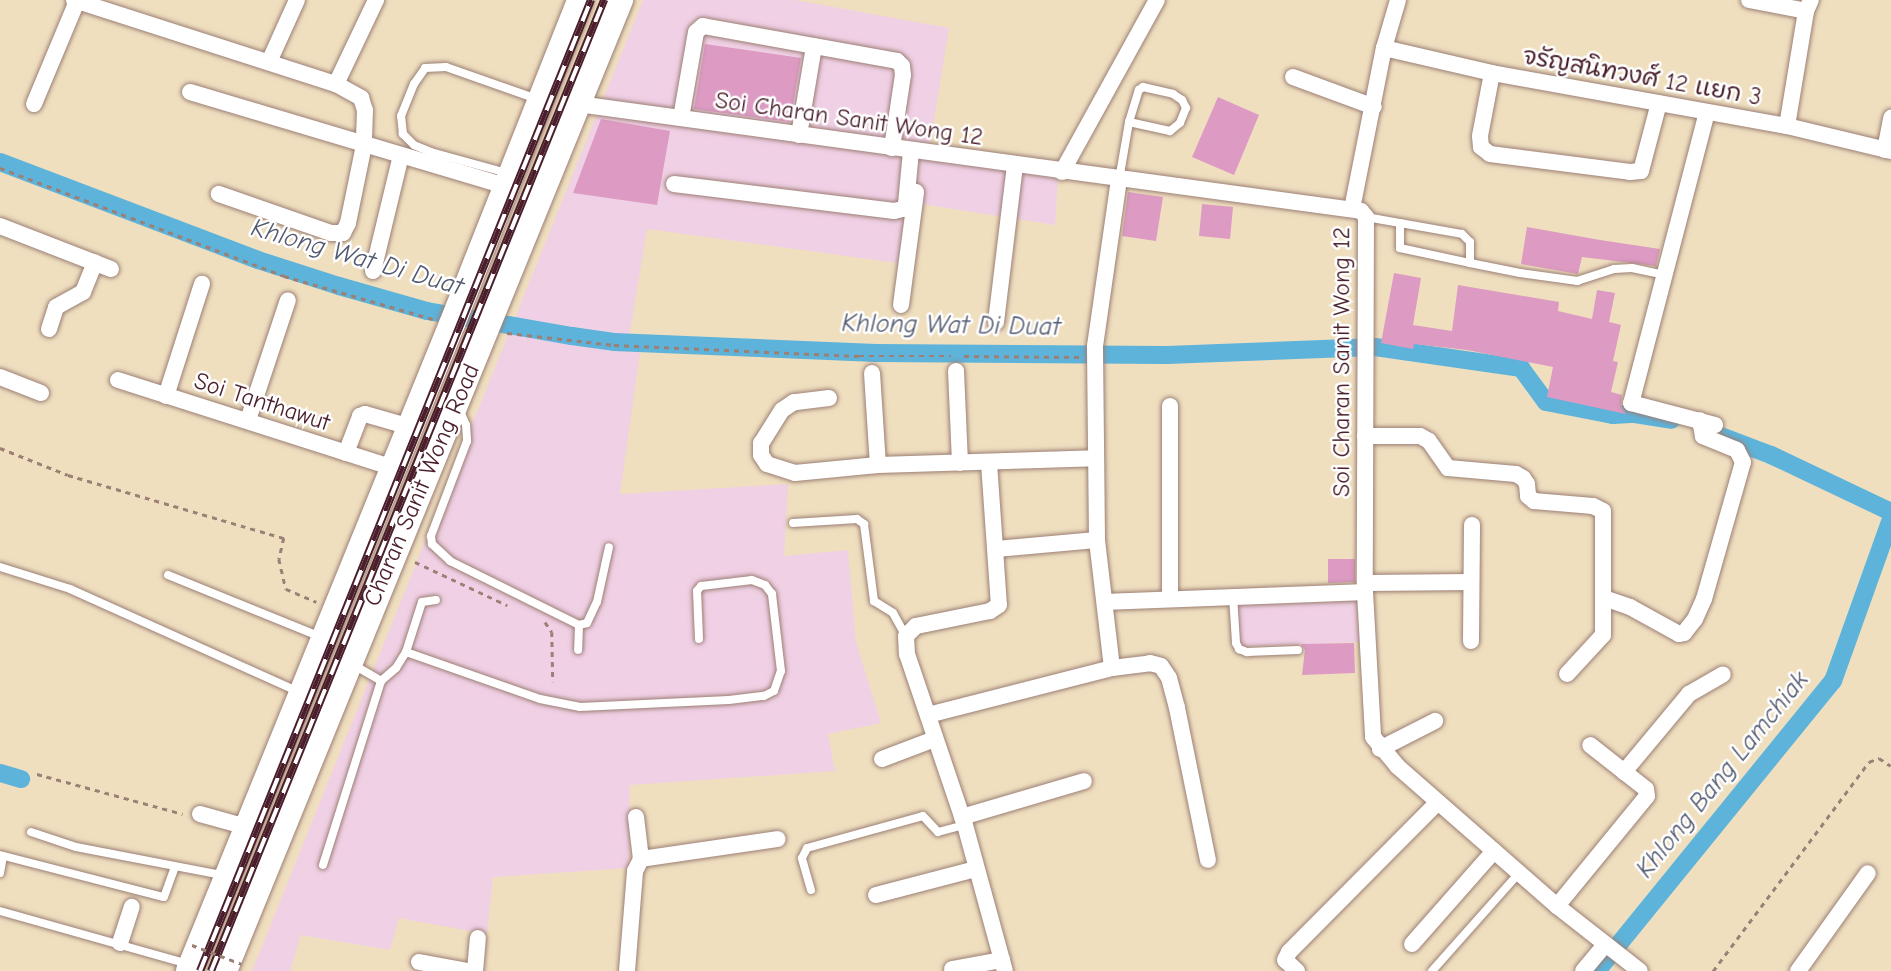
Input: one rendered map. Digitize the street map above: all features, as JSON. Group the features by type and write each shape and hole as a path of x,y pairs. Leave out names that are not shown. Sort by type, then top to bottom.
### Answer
{"main road":[{"name":"Charan Sanit Wong Road","path":"191,960 410,427 450,317 580,0"},
{"name":"Charan Sanit Wong Road","path":"233,967 289,811 456,402 494,324 620,0"},
{"path":"258,799 289,811"}],"street":[{"path":"34,104 75,0 336,84 361,98 365,110 364,145 348,223 343,233 331,233 219,194"},
{"path":"269,62 297,0"},
{"path":"336,84 376,0"},
{"path":"1062,172 1157,0"},
{"path":"1359,213 1384,48 1398,0"},
{"path":"1749,0 1808,6 1787,126"},
{"path":"681,118 696,32 703,26 897,61 902,66 892,148"},
{"path":"799,135 814,46"},
{"name":"จรัญสนิทวงศ์ 12 แยก 3","path":"1384,48 1492,73 1787,126 1888,151"},
{"path":"1492,73 1480,136 1481,147 1490,154 1630,172 1641,171 1659,103"},
{"path":"1293,77 1374,107"},
{"path":"190,92 364,145 508,180"},
{"name":"Soi Charan Sanit Wong 12","path":"578,104 1359,213 1366,348 1365,588 1371,723 1380,749"},
{"path":"1604,598 1637,610 1679,634 1695,619 1704,599 1714,554 1743,462 1737,450 1704,426 1631,404 1707,112"},
{"path":"1888,151 1891,117"},
{"path":"674,184 894,211 903,209 906,204 916,151"},
{"path":"901,305 916,151"},
{"path":"373,271 401,155"},
{"path":"996,322 1015,165"},
{"path":"1112,668 1097,540 1095,353 1119,180"},
{"path":"0,226 111,269"},
{"path":"50,329 56,307 83,292 95,262"},
{"path":"166,396 202,284"},
{"path":"247,420 288,300"},
{"path":"956,371 960,463"},
{"path":"872,373 878,465"},
{"path":"0,377 41,393"},
{"name":"Soi Tanthawut","path":"118,380 393,468"},
{"path":"829,398 794,402 782,410 765,434 761,455 767,464 795,473 878,465 1095,458"},
{"path":"1170,406 1170,599"},
{"path":"346,453 360,416 410,427"},
{"path":"1365,436 1420,436 1429,441 1448,468 1516,474 1523,478 1527,484 1528,496 1534,500 1599,508 1606,519 1603,635 1567,674"},
{"path":"952,969 1003,966 963,821 907,654 906,636 916,626 990,611 999,605 989,463"},
{"path":"1471,641 1472,525"},
{"path":"996,549 1097,540"},
{"path":"1104,602 1471,582"},
{"path":"928,715 1112,668 1150,663 1161,666 1169,678 1208,860"},
{"path":"1624,772 1689,694 1723,674"},
{"path":"1435,721 1380,749 1556,906 1640,971"},
{"path":"882,759 935,739"},
{"path":"1556,906 1647,796 1646,789 1590,745"},
{"path":"963,821 1084,781"},
{"path":"1297,971 1285,960 1289,952 1438,802"},
{"path":"200,814 247,827"},
{"path":"627,971 635,871 641,859 636,817"},
{"path":"641,859 778,839"},
{"path":"1412,944 1494,851"},
{"path":"876,895 976,870"},
{"path":"1798,971 1868,873"},
{"path":"120,943 132,907"},
{"path":"475,971 478,938"},
{"path":"1583,971 1612,949"},
{"path":"419,962 468,971"}],"lane":[{"path":"508,180 414,145 403,135 401,116 414,84 425,68 446,67 540,100"},
{"path":"1119,180 1129,122 1135,95 1143,87 1173,94 1182,100 1186,108 1180,123 1170,131 1129,122"},
{"path":"1359,213 1462,233 1470,242 1470,263"},
{"path":"1400,223 1400,247 1470,263 1577,281 1614,269 1632,268 1664,275"},
{"path":"456,402 466,425 467,441 430,536 432,544 450,561 579,625 587,623 597,602 609,547"},
{"path":"793,523 857,519 864,524 874,601 893,614 906,636"},
{"path":"0,567 70,590 301,693"},
{"path":"168,575 324,638"},
{"path":"406,652 540,699 580,707 729,700 774,691 781,671 772,594 765,585 752,580 701,586 697,601 699,639"},
{"path":"1233,596 1236,643 1239,649 1247,652 1298,650"},
{"path":"323,865 381,681 396,668 406,652 422,603 436,600"},
{"path":"578,650 579,625"},
{"path":"349,662 381,681"},
{"path":"811,890 803,858 807,848 923,816 937,832 963,821"},
{"path":"31,832 76,847 227,876"},
{"path":"0,873 2,855 164,897 175,867"},
{"path":"1432,971 1519,873"},
{"path":"0,911 191,960"}],"path":[{"path":"0,168 284,276 450,317"},
{"path":"494,324 614,345 859,356 1095,353"},
{"path":"0,449 144,499 284,538 279,559 286,589 335,611"},
{"path":"393,552 508,605"},
{"path":"545,622 552,632 553,682"},
{"path":"1713,971 1869,762 1879,758 1891,766"},
{"path":"37,774 191,816 200,814"},
{"path":"191,960 233,967"}],"shaded area":[{"path":"643,0 795,0 949,28 930,144 1059,162 1055,225 922,204 913,265 647,229 627,350 640,352 620,494 788,484 784,556 848,550 856,642 881,723 828,734 835,771 630,785 629,868 493,877 487,934 399,918 390,950 301,935 290,971 252,971"},
{"path":"1357,601 1359,642 1239,647 1237,605"}],"building":[{"path":"705,44 801,58 790,122 694,109"},
{"path":"1218,97 1259,115 1234,175 1192,157"},
{"path":"601,119 670,131 657,205 573,193"},
{"path":"1128,192 1163,197 1156,241 1122,236"},
{"path":"1202,204 1233,207 1230,239 1199,236"},
{"path":"1527,227 1660,249 1656,266 1582,257 1578,274 1521,264"},
{"path":"1394,273 1421,278 1413,325 1452,331 1458,285 1559,302 1558,311 1592,319 1597,290 1615,293 1609,322 1621,325 1613,361 1618,362 1611,392 1622,395 1621,405 1626,414 1547,397 1553,367 1467,350 1414,344 1413,349 1381,343"},
{"path":"1328,559 1355,559 1355,582 1328,583"},
{"path":"1354,643 1355,673 1302,675 1305,650 1301,644"}],"waterway":[{"name":"Khlong Wat Di Duat","path":"0,162 258,260 339,286 427,311 572,336 614,342 876,353 1167,355 1375,347 1521,368 1546,402 1613,415 1635,414 1672,420"},
{"name":"Khlong Wat Di Duat","path":"1718,435 1771,455 1891,512"},
{"name":"Khlong Bang Lamchiak","path":"1597,971 1833,681 1891,519"},
{"path":"0,773 21,779"}],"railway":[{"path":"200,971 591,0"},
{"path":"211,971 604,0"}]}
